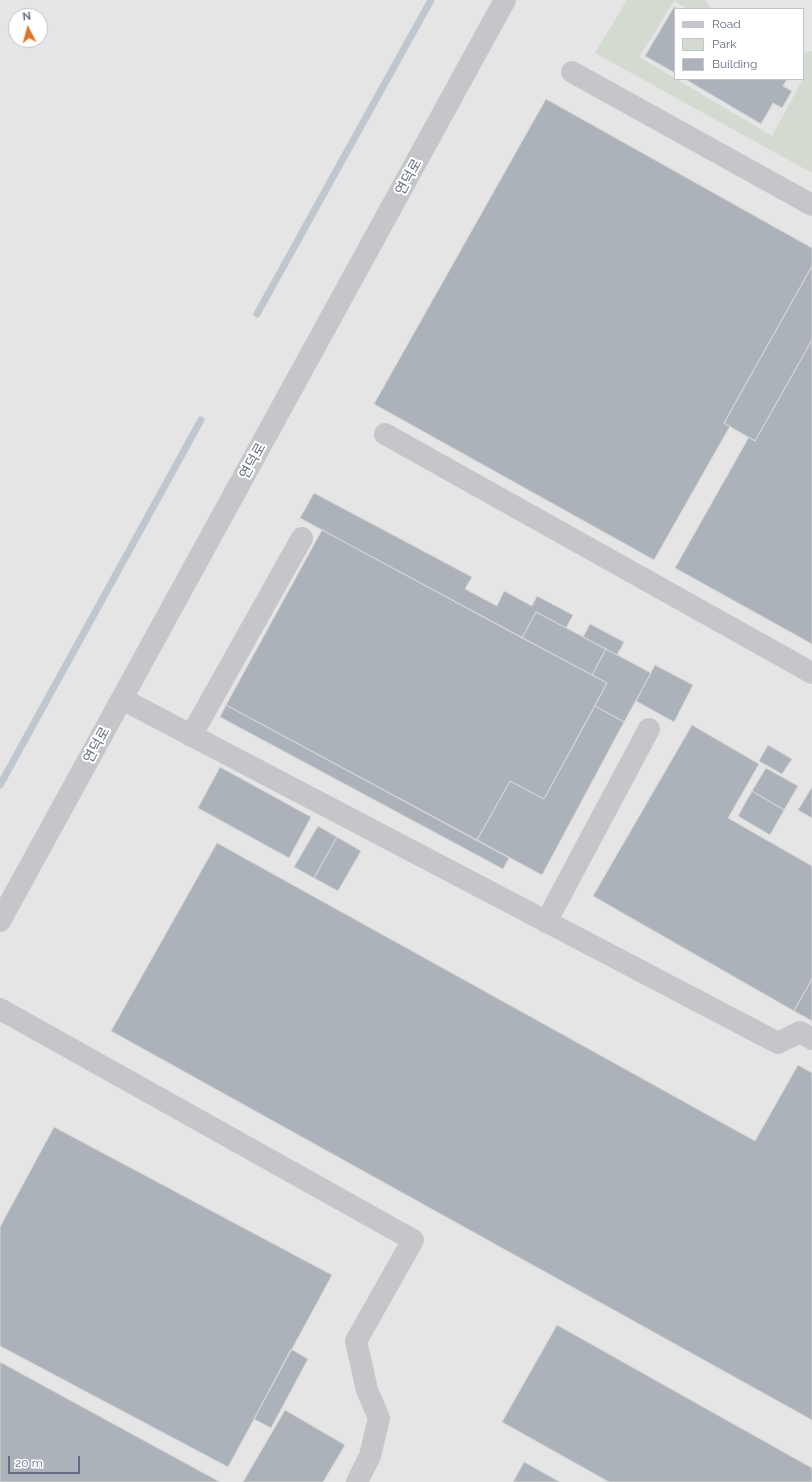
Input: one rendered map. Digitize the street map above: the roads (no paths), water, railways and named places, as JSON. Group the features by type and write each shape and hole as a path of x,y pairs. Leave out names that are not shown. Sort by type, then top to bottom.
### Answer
{"street":[{"name":"연덕로","path":"0,921 505,0"},
{"path":"572,72 812,205"},
{"path":"385,434 812,672"},
{"path":"191,736 302,538"},
{"path":"122,699 778,1043 800,1032 812,1039"},
{"path":"546,922 649,729"},
{"path":"0,1009 413,1240 356,1341 367,1390 379,1418 370,1456 357,1482"}],"waterway":[{"path":"257,314 431,0"},
{"path":"0,785 201,420"}]}
